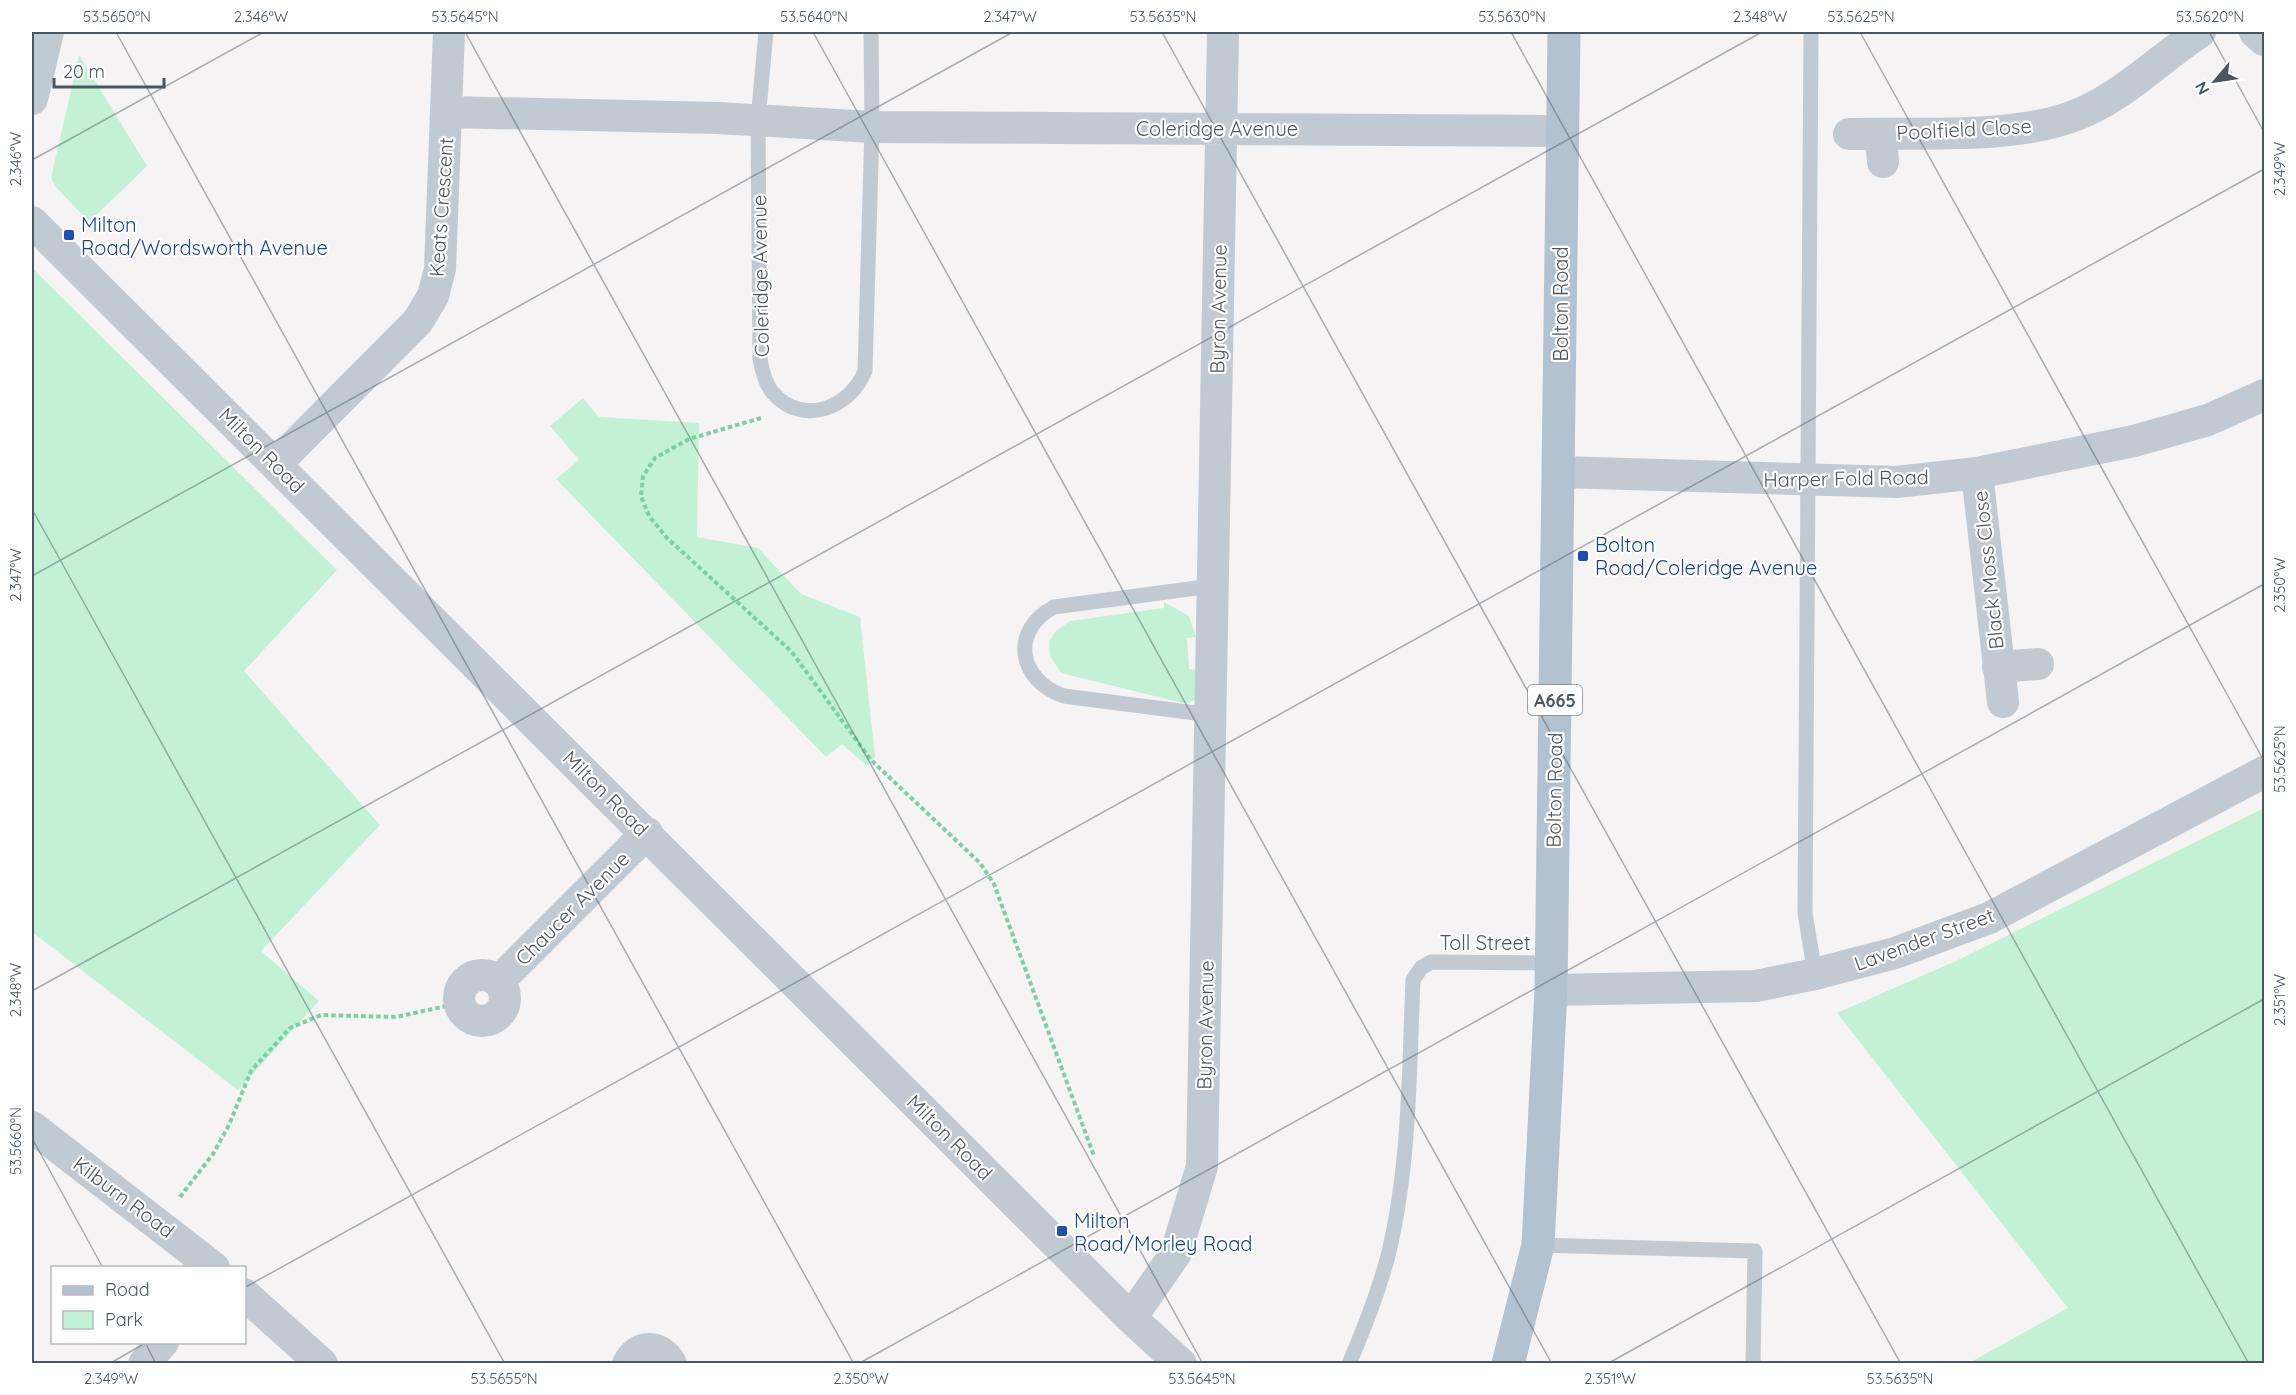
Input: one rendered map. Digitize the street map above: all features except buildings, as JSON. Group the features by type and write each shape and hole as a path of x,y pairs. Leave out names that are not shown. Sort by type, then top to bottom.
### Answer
{"main road":[{"name":"Bolton Road","path":"1508,1364 1538,1245 1551,977 1564,32"}],"street":[{"path":"32,37 41,32"},
{"path":"32,99 48,32"},
{"name":"Keats Crescent","path":"276,464 418,321 434,296 440,269 448,32"},
{"name":"Byron Avenue","path":"1131,1318 1176,1253 1202,1166 1223,32"},
{"name":"Poolfield Close","path":"1849,134 1882,148 2051,124 2087,111 2122,91 2200,32"},
{"path":"2255,32 2265,40"},
{"name":"Coleridge Avenue","path":"447,112 758,120 872,127 1562,131"},
{"name":"Milton Road","path":"32,222 1177,1362"},
{"name":"Harper Fold Road","path":"1559,472 1897,482 1977,474 2134,441 2208,420 2265,395"},
{"name":"Black Moss Close","path":"1977,474 2003,702"},
{"name":"Black Moss Close","path":"1998,667 2038,664"},
{"name":"Lavender Street","path":"1551,977 1756,986 1815,974 1895,953 1989,918 2265,772"},
{"name":"Chaucer Avenue","path":"460,1003 462,989 471,979 485,976 498,982 647,833"},
{"name":"Kilburn Road","path":"32,1127 212,1266"},
{"path":"246,1296 322,1364"},
{"path":"144,1364 161,1344"},
{"path":"628,1364 634,1354 648,1348 662,1352 671,1364"}],"lane":[{"name":"Coleridge Avenue","path":"766,32 758,120 760,359 764,376 772,393 786,403"},
{"path":"786,403 801,410 818,412 834,406 859,386 866,371 872,127 871,32"},
{"path":"1811,32 1805,913 1815,974"},
{"path":"1211,715 1064,696 1048,691 1037,682 1024,654 1032,625 1042,614 1054,607 1212,586"},
{"name":"Toll Street","path":"1349,1364 1387,1257 1399,1198 1407,1138 1413,980 1420,968 1431,962 1551,977"},
{"path":"1538,1245 1755,1251 1753,1364"}],"path":[{"path":"786,403 759,419 675,445 655,458 643,476 641,496 649,516 667,538 792,651 871,760 980,863 994,884 1094,1156"},
{"path":"160,1224 213,1154 229,1125 251,1071 290,1028 321,1016 396,1017 460,1003"}],"green space":[{"path":"79,55 147,166 89,222 56,187 51,178"},
{"path":"32,268 337,570 244,671 380,825 261,951 319,1001 238,1090 32,932"},
{"path":"583,398 599,417 699,423 697,537 758,548 801,594 860,617 875,757 867,766 842,744 826,757 556,479 579,460 550,426"},
{"path":"1164,602 1189,616 1196,637 1187,638 1189,669 1197,670 1196,699 1187,704 1061,673 1050,656 1049,641 1056,631 1070,621 1164,608"},
{"path":"2264,808 2264,1363 1969,1363 2068,1308 1837,1013 1956,961"}],"place":[{"name":"Milton Road/Wordsworth Avenue","path":"69,235"},
{"name":"Bolton Road/Coleridge Avenue","path":"1583,556"},
{"name":"Milton Road/Morley Road","path":"1062,1231"}]}
